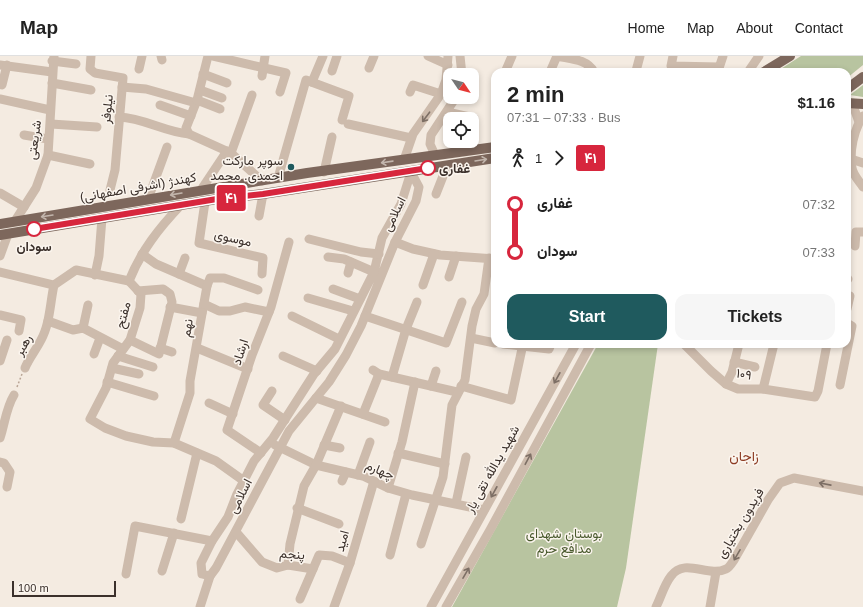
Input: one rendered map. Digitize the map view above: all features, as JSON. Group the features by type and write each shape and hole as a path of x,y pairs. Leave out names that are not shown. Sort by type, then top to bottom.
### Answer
{"main road":[{"path":"770,68 790,56"},
{"path":"851,87 863,77"},
{"path":"851,103 863,104"},
{"name":"کهندژ (اشرفی اصفهانی)","path":"0,224 307,173 324,172 491,148"},
{"name":"کهندژ (اشرفی اصفهانی)","path":"4,234 217,199 284,191 491,159"},
{"path":"284,191 274,189 274,184 307,173"},
{"path":"217,199 233,191 263,185 265,184 263,180"}],"street":[{"name":"نیلوفر","path":"91,56 90,69 95,73 123,78 115,170 110,190"},
{"path":"139,69 142,56"},
{"path":"189,134 186,128 200,90 208,56"},
{"path":"213,56 240,59 263,72 286,73 280,92"},
{"path":"263,72 265,56"},
{"path":"312,82 323,56"},
{"path":"332,71 337,56"},
{"path":"369,68 374,56"},
{"path":"404,160 411,138 441,94 446,80 448,61 428,56"},
{"path":"460,56 461,68"},
{"path":"507,68 512,56"},
{"path":"552,68 557,56 585,59 592,68"},
{"path":"637,68 640,56"},
{"path":"673,56 671,66 702,68"},
{"path":"718,68 724,56"},
{"path":"751,68 759,56"},
{"path":"53,58 76,64"},
{"name":"شریعتی","path":"15,221 36,188 48,155 48,140 51,124 50,110 53,58"},
{"path":"2,85 4,65 52,72"},
{"path":"204,74 227,83"},
{"path":"278,178 306,80 349,96 345,122 411,138"},
{"path":"52,83 91,90"},
{"path":"410,92 413,85 441,94"},
{"path":"122,87 146,89 220,109"},
{"path":"200,90 222,98"},
{"path":"201,190 229,152 252,96"},
{"path":"0,99 50,110"},
{"path":"447,112 452,104"},
{"path":"160,105 191,116"},
{"path":"851,106 861,119 851,163"},
{"path":"120,117 130,117 151,123 174,133 189,134 229,152 263,180"},
{"path":"435,155 430,144 431,135 443,118"},
{"path":"51,124 97,127"},
{"path":"24,135 48,140"},
{"path":"324,172 332,137"},
{"path":"148,199 167,147"},
{"path":"48,155 90,164"},
{"path":"852,159 863,163"},
{"path":"436,194 447,166"},
{"name":"اسلامی","path":"412,172 419,187 416,201 395,242 365,316 346,355 316,398 289,431 236,532 210,576 202,574 201,563 212,541 228,517 254,461 270,442 317,372 335,349 374,272 382,238 401,204 412,172"},
{"path":"851,172 863,187"},
{"path":"0,193 24,207"},
{"path":"260,216 263,194"},
{"name":"موسوی","path":"205,202 199,243 263,258 262,274"},
{"path":"0,272 54,285 76,270 129,281 142,254 163,224 181,205"},
{"path":"95,275 99,256 102,218"},
{"path":"855,246 856,232 863,232"},
{"path":"0,256 4,234"},
{"path":"310,239 361,252 379,254"},
{"name":"ارشاد","path":"261,454 227,430 269,312 289,242"},
{"path":"395,242 434,254 491,259"},
{"path":"142,254 156,264 207,286 210,278 224,278 258,290"},
{"path":"423,284 434,254"},
{"path":"449,277 456,256"},
{"path":"328,257 344,259 374,272"},
{"path":"179,274 185,258"},
{"path":"348,273 351,262"},
{"path":"421,544 445,464 449,437 449,424 459,389 465,380 476,309 484,294 491,270"},
{"name":"مفتح","path":"129,281 141,294 140,308 130,340 120,352 90,419 105,428 126,436 153,442 174,443"},
{"name":"رهبر","path":"25,368 32,352 41,340 48,321 54,285"},
{"name":"نهم","path":"174,443 190,393 190,381 207,286"},
{"path":"130,340 159,354 172,302 170,294 163,289 138,291"},
{"path":"333,289 360,299"},
{"path":"308,298 353,311"},
{"path":"392,377 406,330 417,302"},
{"path":"365,316 446,343 462,302"},
{"path":"204,304 219,311 230,311 245,307 269,312"},
{"path":"83,328 88,305"},
{"path":"170,307 202,313"},
{"path":"0,315 21,320 19,331"},
{"path":"292,316 339,339"},
{"path":"48,321 73,330 83,328 93,332 120,352 153,367"},
{"path":"94,354 100,338"},
{"path":"471,338 491,342"},
{"path":"0,361 7,340"},
{"path":"160,348 172,352"},
{"path":"196,348 248,369"},
{"path":"363,414 376,372 431,386 459,389 511,400 523,348"},
{"name":"شهید یدالله تقی یار","path":"431,607 574,348"},
{"name":"شهید یدالله تقی یار","path":"446,607 490,530 589,348"},
{"name":"۱۰۹","path":"690,348 726,384 738,388 763,388 815,396 818,392 825,348"},
{"path":"726,384 738,348"},
{"path":"763,388 773,348"},
{"path":"840,385 848,348"},
{"path":"283,356 317,372"},
{"path":"734,362 755,367"},
{"path":"112,368 139,374"},
{"path":"431,386 436,371"},
{"path":"107,382 154,396"},
{"path":"388,488 415,382"},
{"path":"272,391 263,405 285,420"},
{"path":"0,438 6,420 8,404 14,395"},
{"path":"316,398 385,422"},
{"path":"209,403 233,414"},
{"path":"288,565 290,544 297,508 304,486 316,465 341,406"},
{"name":"چهارم","path":"270,442 298,458 316,465 358,475 406,494 484,510"},
{"path":"358,475 370,442"},
{"path":"174,443 216,461 244,480"},
{"path":"324,445 340,448"},
{"path":"181,519 197,453"},
{"path":"398,453 445,464"},
{"path":"456,504 466,458"},
{"path":"0,462 4,463 10,472 7,487"},
{"path":"342,482 346,472"},
{"name":"فریدون بختیاری","path":"656,607 671,576 678,569 694,568 716,572 727,569 734,560 768,500 780,483 794,478 863,491"},
{"name":"امید","path":"334,607 350,563 374,481"},
{"path":"390,555 406,494"},
{"path":"297,508 339,524"},
{"path":"126,574 135,526 212,541"},
{"name":"پنجم","path":"236,532 262,562 277,568 288,565 313,569 319,555 332,556 350,563"},
{"path":"162,571 174,533"},
{"path":"300,600 313,569"},
{"path":"710,607 716,572"},
{"path":"200,607 210,576"}],"path":[{"name":"رهبر","path":"14,395 25,368"}],"green space":[{"path":"801,56 863,56 863,65 851,75 851,68 782,68"},
{"path":"863,85 863,97 851,94"},
{"name":"بوستان شهدای مدافع حرم","path":"596,348 657,348 626,568 617,607 452,607"}],"bus line":[{"name":"۴۱","path":"34,229 217,199 263,194 412,172 428,168"}],"place":[{"name":"سوپر مارکت احمدی. محمد","path":"291,167"},
{"name":"غفاری","path":"428,168"},
{"name":"سودان","path":"34,229"}],"district":[{"name":"زاجان","path":"744,456"}]}
